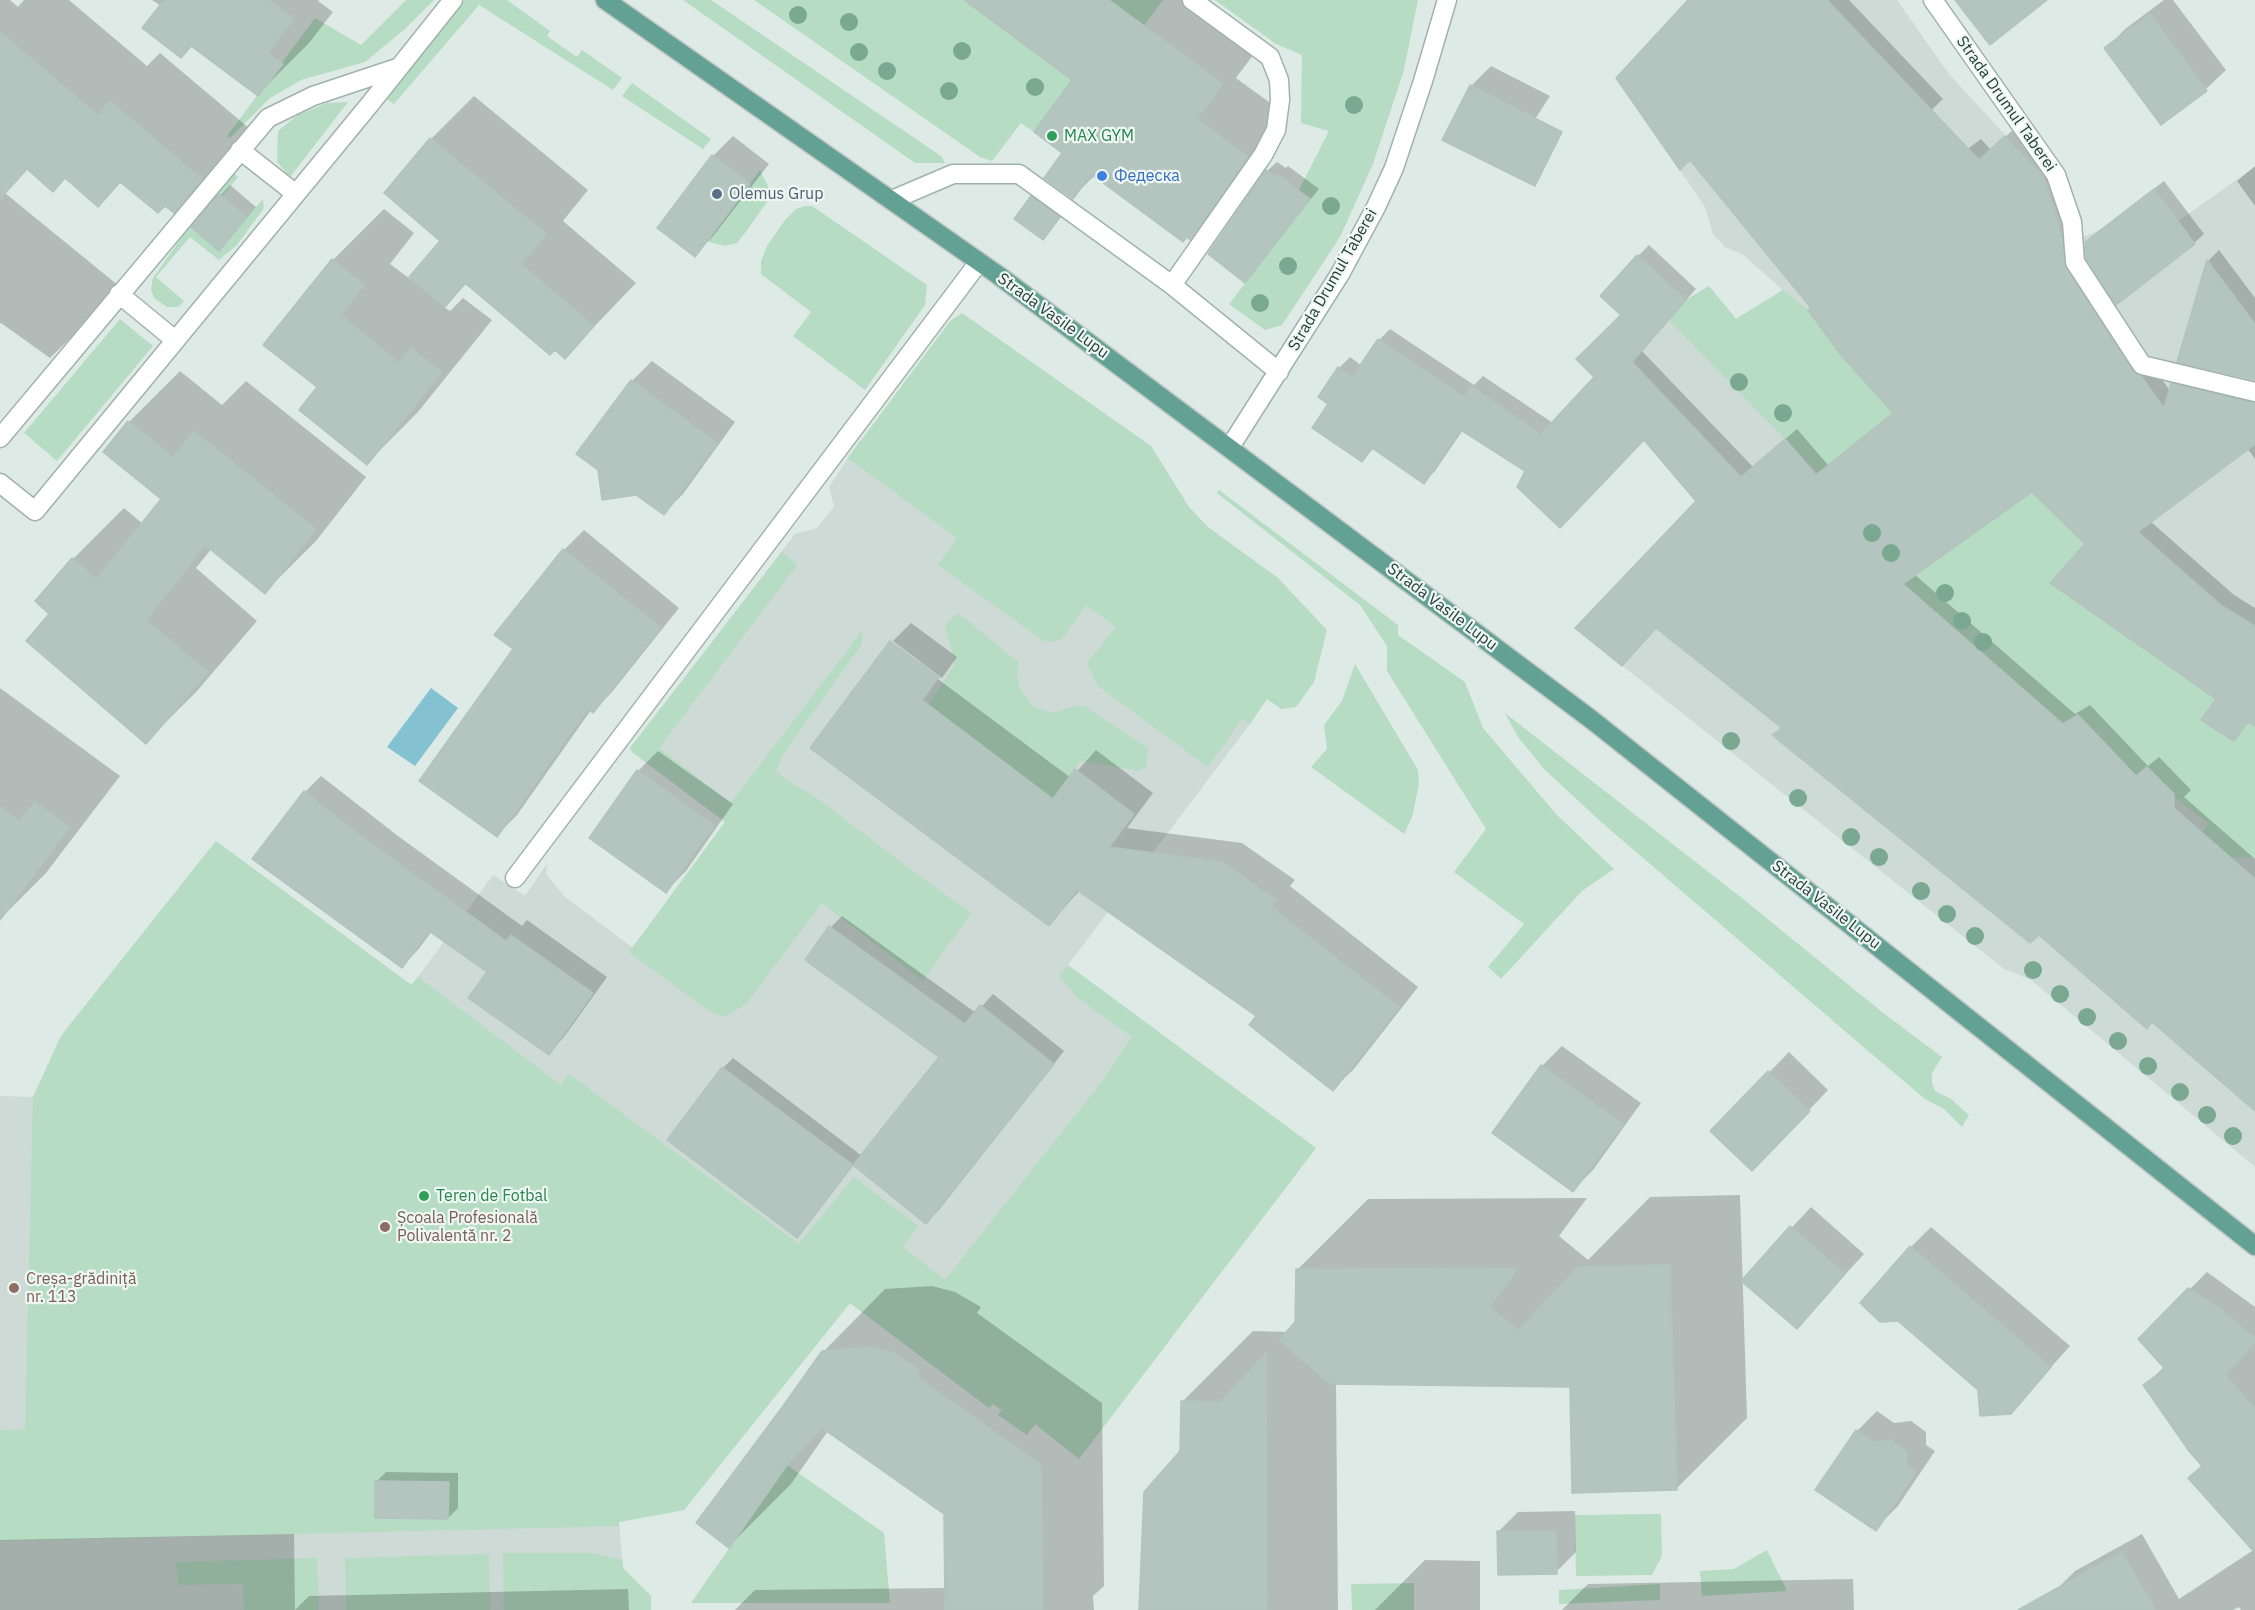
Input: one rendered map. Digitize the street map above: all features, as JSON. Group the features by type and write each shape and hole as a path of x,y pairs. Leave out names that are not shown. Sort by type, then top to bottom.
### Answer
{"main road":[{"name":"Strada Vasile Lupu","path":"605,0 979,262 1230,447 1601,728 2255,1246"}],"street":[{"path":"0,483 35,511 453,0"},
{"path":"1172,285 1263,155 1276,130 1280,100 1279,80 1270,57 1192,0"},
{"name":"Strada Drumul Taberei","path":"1230,447 1340,273 1376,207 1397,157 1447,0"},
{"name":"Strada Drumul Taberei","path":"1933,0 2056,175 2072,222 2075,262 2142,365 2255,392"},
{"path":"0,438 268,118 313,96 397,68"},
{"path":"240,150 296,194"},
{"path":"892,200 953,174 1019,174 1172,285 1279,372"},
{"path":"515,878 979,262"},
{"path":"119,294 175,340"}],"shaded area":[{"path":"1690,0 1897,0 1949,74 2043,176 2059,227 2058,246 2101,230 2178,221 2255,167 2255,1167 2031,980 2004,969 1575,628 1696,501 1607,398 1602,333 1620,314 1660,329 1686,300 1709,286 1736,319 1783,290 1742,254 1725,247 1713,234 1705,207 1616,77"},
{"path":"860,440 1250,724 1068,965 1316,1148 1079,1459 1035,1424 1027,1435 998,1415 1002,1410 993,1404 989,1408 850,1303 684,1510 619,1522 623,1568 651,1596 651,1610 0,1610 0,1096 33,1097 61,1036 216,841 412,985 493,875 525,896 547,864 546,874 564,896 633,948 725,822 632,752 630,748 795,534 817,528 834,507 829,487"}],"green space":[{"path":"406,0 434,0 405,29 365,62 301,80 270,98 230,138 227,136 315,18 361,45"},
{"path":"465,0 507,0 550,31 547,36 577,57 582,50 622,78 613,90 479,5 394,104 380,94 442,22"},
{"path":"683,0 711,0 941,156 945,163 915,163"},
{"path":"754,0 964,0 1072,80 1034,132 1021,123 992,161 980,157"},
{"path":"1109,0 1163,0 1144,26"},
{"path":"1215,0 1418,0 1404,70 1373,164 1340,237 1282,325 1265,330 1229,304 1310,200 1299,190 1329,131 1301,123 1302,55 1276,44"},
{"path":"632,83 711,139 703,149 622,96"},
{"path":"348,102 290,177 277,162 278,131 298,115 327,103"},
{"path":"760,170 769,188 767,202 745,233 737,243 725,246 706,241"},
{"path":"234,173 238,177 194,230 219,250 263,199 264,208 237,245 219,260 190,237 156,277 184,301 178,307 167,307 154,298 151,289 153,278 184,234"},
{"path":"812,206 927,285 925,305 865,390 793,336 811,312 761,274 761,261 767,246 785,220 796,209"},
{"path":"1709,286 1736,319 1783,290 1808,310 1875,393 1892,378 1937,559 2032,492 2085,544 2051,583 2170,667 2226,683 2201,720 2233,741 2250,719 2255,722 2255,857 2230,858 2202,833 2208,823 2181,802 2147,767 2124,786 2114,753 2078,715 2063,724 1822,514 1823,478 1668,319 1686,300"},
{"path":"962,313 1151,446 1189,507 1208,527 1278,578 1327,630 1314,682 1296,707 1281,709 1267,699 1250,724 1242,719 1208,767 1098,686 1087,663 1116,627 1086,605 1061,640 1044,641 938,565 957,538 848,458 950,321"},
{"path":"120,319 153,346 57,461 24,433"},
{"path":"1219,490 1398,625 1398,635 1465,682 1483,728 1556,814 1614,869 1582,891 1501,979 1488,967 1524,924 1454,872 1486,829 1387,671 1387,646 1360,605 1217,493"},
{"path":"782,552 797,565 659,748 731,803 862,631 862,644 781,757 776,771 814,796 971,913 923,981 822,903 746,1004 725,1017 709,1011 629,952 725,822 632,752 630,748"},
{"path":"958,613 1019,663 1017,672 1019,688 1032,706 1053,713 1075,706 1085,707 1148,748 1146,767 1138,771 1080,761 1053,799 928,705 955,664 945,625"},
{"path":"1355,664 1418,770 1419,784 1412,817 1404,834 1311,767 1327,749 1324,725 1342,701"},
{"path":"1505,713 1942,1057 1932,1073 1932,1083 1935,1091 1951,1099 1969,1115 1962,1127 1944,1109 1925,1099 1867,1050 1600,821 1545,770 1518,737"},
{"name":"Școala Profesională Polivalentă nr. 2","path":"216,841 411,985 418,977 561,1085 569,1074 799,1244 854,1177 918,1226 903,1247 945,1280 1104,1079 1132,1037 1078,998 1059,976 1068,965 1316,1148 1079,1459 1035,1424 1027,1435 998,1415 1002,1410 993,1404 989,1408 850,1303 684,1510 619,1522 619,1526 0,1541 0,1430 25,1429 33,1097 61,1036"},
{"path":"787,1465 884,1533 890,1603 691,1603"},
{"path":"1661,1514 1662,1556 1652,1575 1576,1576 1575,1515"},
{"path":"1767,1550 1787,1591 1702,1596 1700,1571 1734,1569"},
{"path":"503,1553 590,1553 622,1560 623,1568 651,1596 651,1610 504,1610"},
{"path":"489,1554 490,1610 346,1610 345,1558"},
{"path":"317,1558 319,1610 244,1610 243,1584 178,1585 176,1562"},
{"path":"1414,1583 1414,1610 1352,1610 1351,1584"},
{"path":"1660,1584 1660,1600 1559,1604 1559,1590"}],"water":[{"path":"431,688 458,708 415,766 387,747"}],"building":[{"path":"164,0 269,0 294,19 268,53 283,64 258,96 191,46 181,58 142,28"},
{"path":"964,0 1109,0 1223,84 1197,119 1248,157 1190,240 1187,237 1183,242 1091,174 1073,199 1044,178 1062,153 1034,132 1072,80"},
{"path":"1688,0 1827,0 1979,160 2005,136 2043,176 2062,237 2066,268 2133,371 2141,376 2164,408 2171,383 2255,403 2255,444 2138,532 2222,606 2255,626 2255,726 2248,722 2234,741 2201,720 2216,699 2050,583 2085,544 2032,492 1903,584 2063,724 2078,715 2136,776 2147,767 2174,794 2174,808 2255,879 2255,1111 2152,1022 2147,1029 2039,935 2030,943 1772,735 1782,728 1656,628 1622,666 1575,628 1696,501 1644,440 1560,528 1517,487 1525,471 1461,430 1424,484 1372,448 1362,462 1312,428 1328,404 1318,397 1338,367 1352,377 1378,339 1464,397 1471,386 1541,434 1594,377 1576,359 1621,315 1600,296 1637,255 1686,300 1632,362 1741,477 1785,439 1816,475 1893,413 1841,355 1808,310 1811,308 1690,160 1680,170 1616,78"},
{"path":"1955,0 2047,0 1990,45"},
{"path":"2150,14 2207,91 2161,125 2104,48"},
{"path":"0,32 98,115 110,101 202,179 174,213 165,206 158,213 120,182 98,207 65,178 53,192 27,169 0,199"},
{"path":"1470,85 1562,132 1535,186 1442,140"},
{"path":"430,138 546,234 521,264 594,326 565,359 555,350 550,355 465,283 445,307 409,277 440,241 384,193"},
{"path":"712,155 750,184 695,257 657,228"},
{"path":"1266,170 1275,177 1278,174 1310,199 1245,283 1208,254"},
{"path":"2154,189 2195,244 2116,305 2086,258 2085,242"},
{"path":"219,194 247,217 219,251 191,227"},
{"path":"1031,196 1060,217 1043,240 1014,219"},
{"path":"332,259 364,285 341,315 399,363 411,348 442,372 367,465 299,410 317,387 263,345"},
{"path":"2207,260 2255,324 2255,380 2177,362"},
{"path":"631,380 717,443 664,515 636,495 602,500 598,470 576,454"},
{"path":"128,421 173,457 194,431 316,529 265,594 205,545 146,620 208,672 146,744 26,641 49,614 35,601 72,558 97,579 161,499 103,452"},
{"path":"563,549 661,628 593,713 588,709 497,837 419,781 513,649 494,635"},
{"path":"890,641 939,677 922,700 1053,799 1075,769 1134,814 1109,847 1222,862 1276,900 1271,907 1399,1007 1333,1091 1249,1025 1256,1016 1077,890 1049,926 810,748"},
{"path":"637,770 714,825 666,893 589,838"},
{"path":"304,791 354,831 506,941 511,935 593,993 549,1055 468,998 487,972 429,931 402,968 252,859"},
{"path":"35,802 70,827 0,920 0,806 19,821"},
{"path":"829,926 965,1024 980,1005 1054,1064 926,1224 853,1165 939,1057 805,960"},
{"path":"1541,1065 1623,1124 1573,1192 1492,1133"},
{"path":"722,1067 853,1165 797,1238 667,1140"},
{"path":"1768,1071 1810,1111 1752,1171 1710,1131"},
{"path":"1790,1226 1845,1274 1797,1329 1741,1281"},
{"path":"1910,1246 2051,1367 2011,1414 1980,1416 1978,1390 1898,1321 1880,1322 1860,1303"},
{"path":"1670,1265 1677,1490 1572,1493 1570,1387 1330,1384 1279,1340 1295,1322 1296,1269 1518,1268 1490,1307 1518,1330 1578,1267"},
{"path":"2188,1288 2220,1309 2255,1338 2255,1342 2225,1375 2255,1409 2255,1553 2188,1478 2202,1466 2143,1385 2165,1369 2138,1339"},
{"path":"869,1347 893,1353 920,1370 916,1376 1041,1465 1043,1610 945,1610 944,1514 822,1428 787,1465 729,1548 696,1523 822,1351"},
{"path":"1266,1353 1267,1610 1139,1610 1144,1492 1180,1451 1181,1401 1220,1402"},
{"path":"1856,1430 1874,1442 1891,1440 1907,1452 1907,1465 1916,1472 1876,1531 1815,1490"},
{"path":"375,1481 449,1482 448,1519 375,1518"},
{"path":"1497,1531 1556,1531 1557,1574 1498,1575"},
{"path":"2122,1552 2155,1610 2018,1610"}],"place":[{"name":"MAX GYM","path":"1052,136"},
{"name":"Федеска","path":"1102,176"},
{"name":"Olemus Grup","path":"717,194"},
{"name":"Teren de Fotbal","path":"424,1196"},
{"name":"Școala Profesională Polivalentă nr. 2","path":"385,1227"},
{"name":"Creșa-grădiniță nr. 113","path":"14,1288"}]}
